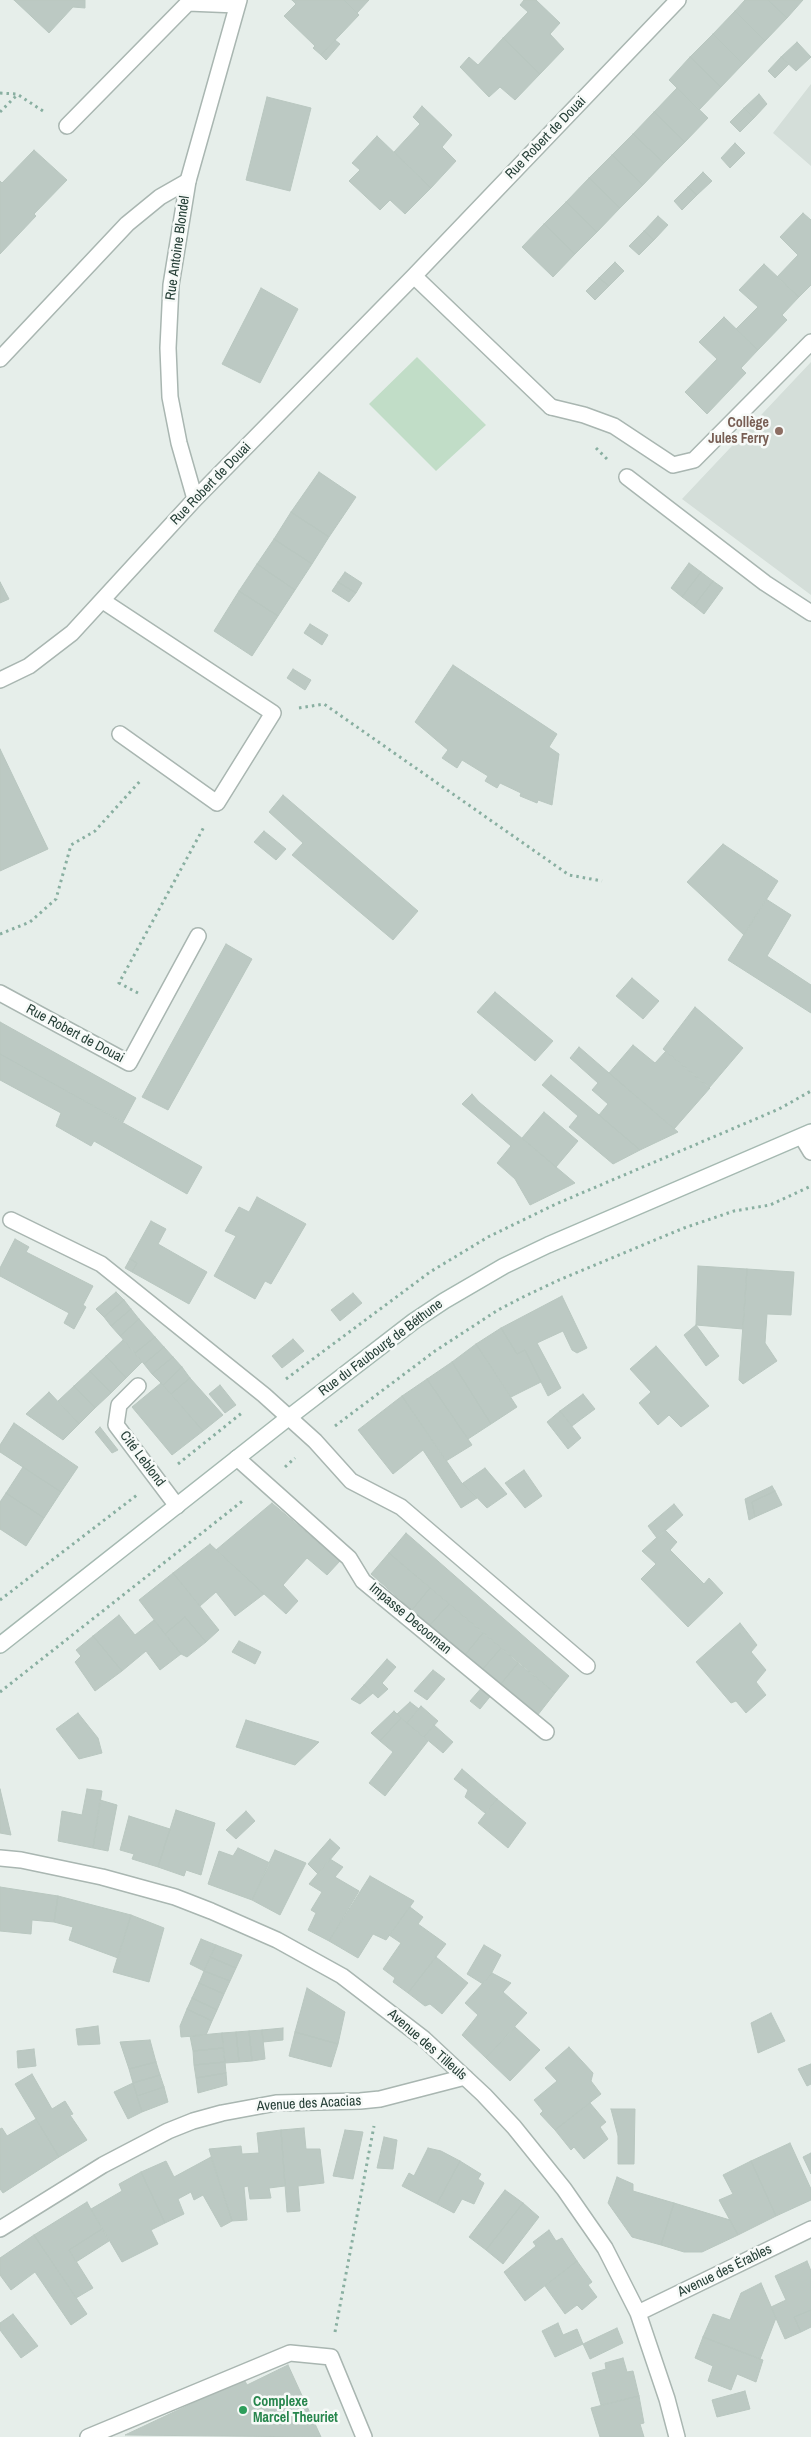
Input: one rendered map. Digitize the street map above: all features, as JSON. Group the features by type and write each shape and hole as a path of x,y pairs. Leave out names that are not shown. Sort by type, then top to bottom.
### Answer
{"street":[{"name":"Rue Robert de Douai","path":"0,680 29,666 57,646 103,601 195,499 414,276 678,0"},
{"path":"67,126 188,3 238,3"},
{"name":"Rue Antoine Blondel","path":"195,499 174,418 168,357 171,285 188,181 238,3"},
{"path":"0,359 127,224 160,197 188,181"},
{"path":"414,276 551,407 584,415 614,426 673,465 694,460 811,342"},
{"path":"627,477 765,583 811,613"},
{"path":"103,601 274,712 218,803 120,734"},
{"name":"Rue Robert de Douai","path":"0,993 129,1063 198,936"},
{"path":"806,1134 811,1152"},
{"name":"Rue du Faubourg de Béthune","path":"0,1645 414,1321 504,1266 548,1245 806,1134"},
{"path":"11,1220 101,1264 264,1396 315,1441 351,1481 401,1507 587,1666"},
{"name":"Cité Leblond","path":"138,1386 119,1405 116,1425 177,1506"},
{"name":"Impasse Decooman","path":"237,1458 349,1558 363,1580 546,1732"},
{"name":"Avenue des Tilleuls","path":"0,1858 55,1867 144,1888 211,1911 277,1940 342,1976 417,2033 514,2127 564,2189 604,2248 638,2313 665,2390 677,2437"},
{"name":"Avenue des Acacias","path":"0,2229 103,2165 168,2131 193,2121 230,2111 276,2103 360,2102 380,2099 464,2077"},
{"name":"Avenue des Érables","path":"638,2313 811,2229"},
{"path":"88,2437 290,2353 331,2357 364,2437"}],"path":[{"path":"0,93 17,94 67,126"},
{"path":"0,112 17,94"},
{"path":"274,712 324,704 569,875 602,881"},
{"path":"0,934 30,922 56,899 71,845 94,831 158,761"},
{"path":"161,1005 119,983 218,803"},
{"path":"0,1692 264,1484 315,1441 435,1351 498,1310 559,1280 684,1228 734,1211 770,1205 811,1186"},
{"path":"331,2357 380,2099"}],"shaded area":[{"path":"811,84 811,166 773,133"},
{"name":"Collège Jules Ferry","path":"811,362 811,595 682,499"}],"green space":[{"path":"417,357 486,425 436,471 369,404"}],"building":[{"path":"14,0 85,0 85,8 73,7 49,33"},
{"path":"292,0 344,0 359,15 321,55 313,48 315,46 284,16 296,4"},
{"path":"344,0 369,0 357,13"},
{"path":"524,0 536,0 560,23 550,34 564,49 540,74 503,38 528,12 520,5"},
{"path":"745,0 768,0 787,18 765,41 735,11"},
{"path":"768,0 803,0 787,18"},
{"path":"735,11 765,41 743,64 713,34"},
{"path":"713,34 743,64 721,87 690,57"},
{"path":"503,38 540,74 515,100 500,87 489,97 460,67 469,57 478,65"},
{"path":"335,40 340,44 326,60 321,55"},
{"path":"797,42 811,57 796,71 781,57"},
{"path":"690,57 721,87 699,110 669,80"},
{"path":"781,57 789,64 775,78 768,71"},
{"path":"677,88 708,118 685,142 654,112"},
{"path":"759,94 767,104 754,118 744,108"},
{"path":"267,97 311,108 290,191 246,180"},
{"path":"422,106 452,135 442,147 456,161 431,188 394,152 420,124 413,117"},
{"path":"744,108 754,118 740,132 730,122"},
{"path":"654,112 685,142 664,163 633,134"},
{"path":"633,134 664,163 643,185 612,155"},
{"path":"377,136 431,188 405,214 390,200 380,210 349,181 360,170 352,163"},
{"path":"735,143 745,153 730,168 721,158"},
{"path":"34,150 67,180 34,214 36,216 0,254 0,181 2,183"},
{"path":"612,155 643,185 620,208 589,178"},
{"path":"703,172 712,181 697,195 688,187"},
{"path":"589,178 620,208 597,232 566,202"},
{"path":"688,187 697,195 682,210 674,201"},
{"path":"566,202 597,232 575,254 544,224"},
{"path":"803,213 811,220 811,285 799,297 777,277 798,255 780,237"},
{"path":"658,216 668,225 654,240 644,231"},
{"path":"544,224 575,254 553,277 522,247"},
{"path":"644,231 654,240 639,255 629,246"},
{"path":"615,262 624,271 609,286 599,278"},
{"path":"764,264 799,297 782,315 787,320 758,350 736,329 758,307 739,290"},
{"path":"599,278 609,286 595,300 586,291"},
{"path":"261,288 298,309 260,383 222,364"},
{"path":"724,317 758,350 741,368 746,373 707,414 685,392 717,359 699,342"},
{"path":"319,472 356,497 329,537 291,512"},
{"path":"291,512 329,537 312,564 274,539"},
{"path":"274,539 312,564 295,590 257,564"},
{"path":"689,563 701,572 682,597 671,588"},
{"path":"257,564 295,590 278,616 239,591"},
{"path":"345,572 362,583 356,593 338,582"},
{"path":"701,572 713,581 694,606 682,597"},
{"path":"713,581 723,588 704,614 694,606"},
{"path":"0,582 9,599 0,603"},
{"path":"338,582 356,593 349,602 332,591"},
{"path":"239,591 278,616 252,656 214,631"},
{"path":"310,624 328,635 322,645 304,633"},
{"path":"453,665 557,734 549,747 559,754 552,805 538,800 537,803 520,796 521,793 500,783 497,788 485,781 488,776 462,760 457,768 442,758 448,750 415,722"},
{"path":"293,669 311,680 305,690 287,678"},
{"path":"0,749 48,849 0,871"},
{"path":"283,795 418,911 393,940 292,855 303,843 269,812"},
{"path":"264,831 286,849 276,860 254,842"},
{"path":"723,844 778,881 744,935 687,882"},
{"path":"766,899 791,915 767,956 811,985 811,1013 728,960"},
{"path":"226,944 252,959 168,1110 142,1097"},
{"path":"632,978 659,1001 643,1019 616,996"},
{"path":"495,992 553,1041 535,1061 477,1012"},
{"path":"695,1007 743,1048 709,1088 663,1049"},
{"path":"0,1022 136,1098 123,1122 0,1054"},
{"path":"633,1045 655,1063 666,1051 710,1088 674,1129 609,1073"},
{"path":"579,1047 678,1132 640,1150 599,1115 608,1104 592,1090 598,1083 570,1058"},
{"path":"0,1054 202,1167 187,1194 94,1141 91,1146 56,1126 61,1113 0,1080"},
{"path":"551,1075 640,1150 613,1164 569,1127 578,1116 542,1085"},
{"path":"472,1094 575,1183 530,1205 515,1179 497,1163 511,1146 462,1104"},
{"path":"544,1112 578,1141 556,1167 522,1138"},
{"path":"257,1197 306,1224 271,1284 265,1281 255,1299 214,1276 236,1236 225,1231 239,1207 249,1212"},
{"path":"151,1221 166,1229 158,1244 207,1272 189,1304 132,1272 137,1263 130,1259"},
{"path":"15,1239 29,1247 26,1252 93,1286 83,1305 86,1307 74,1329 64,1323 69,1313 0,1276 0,1268"},
{"path":"130,1259 137,1263 132,1272 125,1268"},
{"path":"698,1266 747,1269 743,1329 696,1325"},
{"path":"747,1269 794,1272 791,1315 767,1314 765,1343 777,1361 743,1384 739,1380"},
{"path":"116,1292 124,1300 104,1317 96,1309"},
{"path":"353,1293 362,1303 340,1321 331,1310"},
{"path":"562,1296 587,1348 577,1353 572,1350 563,1331 537,1343 561,1388 548,1396 525,1350 517,1354 501,1328"},
{"path":"124,1300 131,1309 111,1326 104,1317"},
{"path":"131,1309 139,1319 120,1336 111,1326"},
{"path":"139,1319 155,1337 135,1353 120,1336"},
{"path":"696,1325 719,1356 706,1366 684,1335"},
{"path":"501,1328 517,1354 525,1350 541,1382 511,1397 476,1344"},
{"path":"155,1337 164,1347 144,1364 135,1353"},
{"path":"293,1339 304,1351 282,1368 272,1356"},
{"path":"123,1340 142,1362 126,1378 106,1356"},
{"path":"476,1344 517,1407 491,1424 452,1362"},
{"path":"656,1346 709,1406 681,1427 669,1415 658,1425 639,1403 651,1392 630,1369"},
{"path":"164,1347 173,1357 152,1374 144,1364"},
{"path":"106,1356 126,1378 111,1393 90,1371"},
{"path":"173,1357 182,1367 163,1385 152,1374"},
{"path":"452,1362 491,1424 468,1439 427,1379"},
{"path":"182,1367 190,1378 171,1394 163,1385"},
{"path":"90,1371 111,1393 95,1408 74,1386"},
{"path":"190,1378 223,1415 203,1431 171,1394"},
{"path":"427,1379 472,1445 446,1461 402,1396"},
{"path":"161,1383 203,1431 172,1455 132,1407"},
{"path":"220,1385 236,1405 225,1413 209,1394"},
{"path":"74,1386 95,1408 79,1424 58,1401"},
{"path":"49,1392 79,1424 63,1440 26,1414"},
{"path":"583,1394 595,1409 572,1426 560,1411"},
{"path":"402,1396 461,1482 477,1498 461,1508 423,1450 393,1474 358,1430"},
{"path":"560,1411 581,1438 568,1449 547,1422"},
{"path":"14,1423 78,1467 61,1492 0,1452 0,1445"},
{"path":"100,1427 118,1450 112,1453 95,1432"},
{"path":"23,1467 61,1492 44,1518 6,1493"},
{"path":"485,1468 507,1494 487,1508 463,1483"},
{"path":"524,1470 542,1496 525,1508 505,1483"},
{"path":"772,1486 775,1491 752,1502 755,1517 749,1520 745,1499"},
{"path":"775,1491 782,1505 755,1517 752,1502"},
{"path":"6,1493 44,1518 26,1546 0,1529 0,1502"},
{"path":"272,1503 340,1561 327,1575 307,1558 283,1585 298,1601 286,1614 216,1550"},
{"path":"674,1504 683,1515 657,1538 648,1526"},
{"path":"665,1530 677,1542 670,1550 704,1584 709,1578 723,1593 688,1627 641,1579 656,1564 642,1551"},
{"path":"406,1533 569,1676 555,1693 389,1553"},
{"path":"210,1544 264,1594 235,1616 216,1592 200,1606 173,1573"},
{"path":"389,1553 430,1588 412,1610 371,1574"},
{"path":"173,1573 219,1630 206,1642 185,1617 165,1634 139,1600"},
{"path":"430,1588 449,1604 430,1625 412,1610"},
{"path":"449,1604 483,1633 465,1655 430,1625"},
{"path":"119,1615 135,1635 154,1620 181,1654 160,1670 146,1651 122,1671 93,1636"},
{"path":"185,1617 206,1642 187,1657 181,1654 165,1634"},
{"path":"740,1623 757,1645 751,1652 766,1670 756,1682 766,1695 746,1713 736,1701 731,1703 696,1662"},
{"path":"483,1633 501,1648 482,1670 465,1655"},
{"path":"93,1636 122,1671 95,1691 75,1662 81,1656 76,1650"},
{"path":"239,1641 261,1652 255,1664 232,1652"},
{"path":"501,1648 518,1663 500,1685 482,1670"},
{"path":"387,1659 396,1667 382,1683 388,1689 378,1698 364,1685"},
{"path":"518,1663 555,1693 537,1716 500,1685"},
{"path":"433,1670 445,1679 427,1700 414,1691"},
{"path":"364,1685 373,1693 360,1704 351,1699"},
{"path":"484,1685 493,1693 480,1709 470,1701"},
{"path":"410,1702 419,1709 407,1723 397,1714"},
{"path":"421,1706 438,1721 424,1737 407,1723"},
{"path":"394,1711 401,1718 380,1741 371,1733"},
{"path":"78,1713 98,1738 102,1753 79,1759 56,1729"},
{"path":"401,1718 428,1741 385,1796 369,1783 393,1752 380,1741"},
{"path":"246,1720 319,1742 295,1765 236,1747"},
{"path":"434,1725 453,1742 443,1753 424,1737"},
{"path":"462,1769 497,1799 485,1813 465,1797 468,1790 454,1779"},
{"path":"0,1789 11,1835 0,1833"},
{"path":"87,1789 102,1791 93,1848 58,1841 62,1811 82,1815"},
{"path":"497,1799 526,1823 508,1848 478,1823"},
{"path":"100,1800 117,1805 108,1851 93,1848"},
{"path":"176,1810 215,1823 201,1875 186,1870 184,1876 158,1867"},
{"path":"246,1811 255,1821 236,1839 226,1830"},
{"path":"129,1816 170,1829 158,1867 132,1859 134,1854 120,1850"},
{"path":"330,1839 340,1848 318,1874 308,1864"},
{"path":"238,1848 270,1863 252,1900 208,1884 219,1851 233,1856"},
{"path":"275,1850 306,1863 280,1915 252,1900"},
{"path":"330,1859 343,1867 335,1877 359,1891 329,1941 308,1930 316,1913 311,1910 322,1892 309,1884"},
{"path":"370,1876 414,1901 386,1940 373,1934 358,1958 329,1941"},
{"path":"0,1887 58,1896 54,1922 32,1920 31,1934 0,1931"},
{"path":"58,1896 131,1915 118,1958 69,1940 73,1927 54,1922"},
{"path":"410,1907 423,1917 418,1924 446,1944 408,1993 393,1982 395,1978 383,1969 401,1943 389,1935"},
{"path":"131,1915 164,1928 149,1982 113,1972"},
{"path":"201,1939 216,1945 204,1971 190,1964"},
{"path":"216,1945 242,1955 236,1968 210,1957"},
{"path":"484,1945 501,1955 491,1974 483,1984 467,1974"},
{"path":"210,1957 236,1968 230,1981 204,1971"},
{"path":"436,1957 468,1983 442,2014 430,2004 425,2006 408,1993"},
{"path":"204,1971 230,1981 224,1994 199,1983"},
{"path":"492,1973 511,1983 503,1992 527,2013 486,2058 462,2035 478,2015 465,2003"},
{"path":"199,1983 224,1994 217,2010 192,1998"},
{"path":"307,1988 345,2012 338,2044 295,2032"},
{"path":"192,1998 217,2010 212,2021 187,2009"},
{"path":"187,2009 212,2021 206,2035 181,2037 180,2026"},
{"path":"771,2013 785,2041 758,2053 751,2023"},
{"path":"98,2026 100,2044 78,2045 76,2029"},
{"path":"515,2027 540,2050 510,2081 486,2058"},
{"path":"283,2028 283,2040 263,2042 262,2030"},
{"path":"262,2030 265,2059 252,2061 249,2031"},
{"path":"249,2031 252,2061 239,2062 236,2032"},
{"path":"236,2032 239,2062 225,2063 222,2033"},
{"path":"295,2032 338,2044 331,2067 289,2056"},
{"path":"222,2033 223,2048 193,2051 190,2036"},
{"path":"150,2040 156,2062 129,2069 120,2042"},
{"path":"569,2047 593,2073 591,2081 601,2094 555,2130 540,2114 543,2111 534,2100 557,2081 545,2068"},
{"path":"223,2048 225,2062 194,2065 193,2051"},
{"path":"34,2049 36,2066 18,2068 17,2051"},
{"path":"156,2062 160,2075 133,2083 129,2069"},
{"path":"225,2062 226,2073 196,2078 194,2065"},
{"path":"811,2064 811,2084 807,2086 798,2069"},
{"path":"226,2073 227,2085 198,2093 196,2078"},
{"path":"32,2074 52,2109 65,2101 73,2114 70,2115 87,2140 59,2157 15,2084"},
{"path":"160,2075 164,2087 137,2096 133,2083"},
{"path":"133,2083 142,2112 128,2119 114,2092"},
{"path":"164,2087 168,2102 142,2112 137,2096"},
{"path":"590,2103 606,2122 600,2127 608,2139 584,2159 574,2147 571,2150 555,2130"},
{"path":"611,2109 635,2109 634,2164 618,2164 618,2136"},
{"path":"36,2119 59,2157 3,2193 0,2189 0,2129 2,2128 7,2136"},
{"path":"304,2128 306,2149 320,2149 324,2183 298,2186 300,2211 287,2212 281,2130"},
{"path":"281,2130 285,2186 269,2188 271,2198 250,2199 248,2186 244,2187 247,2220 232,2221 209,2149 241,2146 242,2154 259,2153 257,2133"},
{"path":"345,2130 363,2132 353,2179 333,2176"},
{"path":"384,2137 397,2140 393,2169 377,2168"},
{"path":"790,2143 811,2189 811,2200 776,2216 751,2161"},
{"path":"428,2148 441,2151 460,2161 437,2204 402,2186 409,2173 414,2176"},
{"path":"811,2153 811,2174 803,2157"},
{"path":"211,2157 232,2221 221,2227 203,2195 194,2200 191,2192 178,2199 184,2214 165,2223 141,2172 166,2161 174,2177"},
{"path":"460,2161 481,2174 478,2179 484,2183 474,2204 462,2199 454,2213 437,2204"},
{"path":"751,2161 776,2216 738,2235 719,2200 733,2194 723,2175"},
{"path":"141,2172 165,2223 151,2230 158,2244 122,2262 91,2209 122,2191 119,2184"},
{"path":"617,2177 633,2184 633,2191 674,2203 661,2245 632,2237 608,2203"},
{"path":"505,2190 523,2203 486,2250 469,2237"},
{"path":"87,2202 102,2229 69,2250 93,2288 76,2298 34,2235"},
{"path":"523,2203 539,2217 503,2264 486,2250"},
{"path":"674,2203 730,2220 738,2235 702,2252 684,2252 661,2245"},
{"path":"102,2229 109,2241 76,2262 69,2250"},
{"path":"549,2230 556,2241 562,2238 577,2261 525,2301 504,2272 536,2246 533,2242"},
{"path":"34,2235 87,2314 71,2325 35,2272 11,2290 0,2275 0,2258"},
{"path":"577,2261 592,2282 588,2285 597,2297 582,2310 577,2305 565,2314 545,2286"},
{"path":"807,2261 811,2271 811,2310 794,2317 801,2332 785,2339 771,2307 786,2300 775,2276"},
{"path":"761,2283 776,2318 760,2359 703,2337 713,2314 730,2320 741,2293"},
{"path":"811,2310 811,2327 801,2332 794,2317"},
{"path":"13,2314 38,2346 21,2358 0,2330 0,2323"},
{"path":"558,2323 563,2335 577,2329 583,2344 555,2357 542,2331"},
{"path":"617,2328 623,2343 590,2359 583,2344"},
{"path":"703,2337 763,2360 756,2382 737,2374 731,2390 708,2381 713,2366 695,2358"},
{"path":"623,2358 627,2372 633,2371 639,2396 601,2405 592,2373 606,2369 605,2363"},
{"name":"Complexe Marcel Theuriet","path":"288,2365 321,2437 125,2435 244,2379 247,2385"},
{"path":"745,2391 750,2409 717,2417 712,2400"},
{"path":"639,2396 644,2423 640,2424 644,2437 600,2437 591,2408"}],"place":[{"name":"Collège Jules Ferry","path":"779,431"},
{"name":"Complexe Marcel Theuriet","path":"243,2410"}]}
